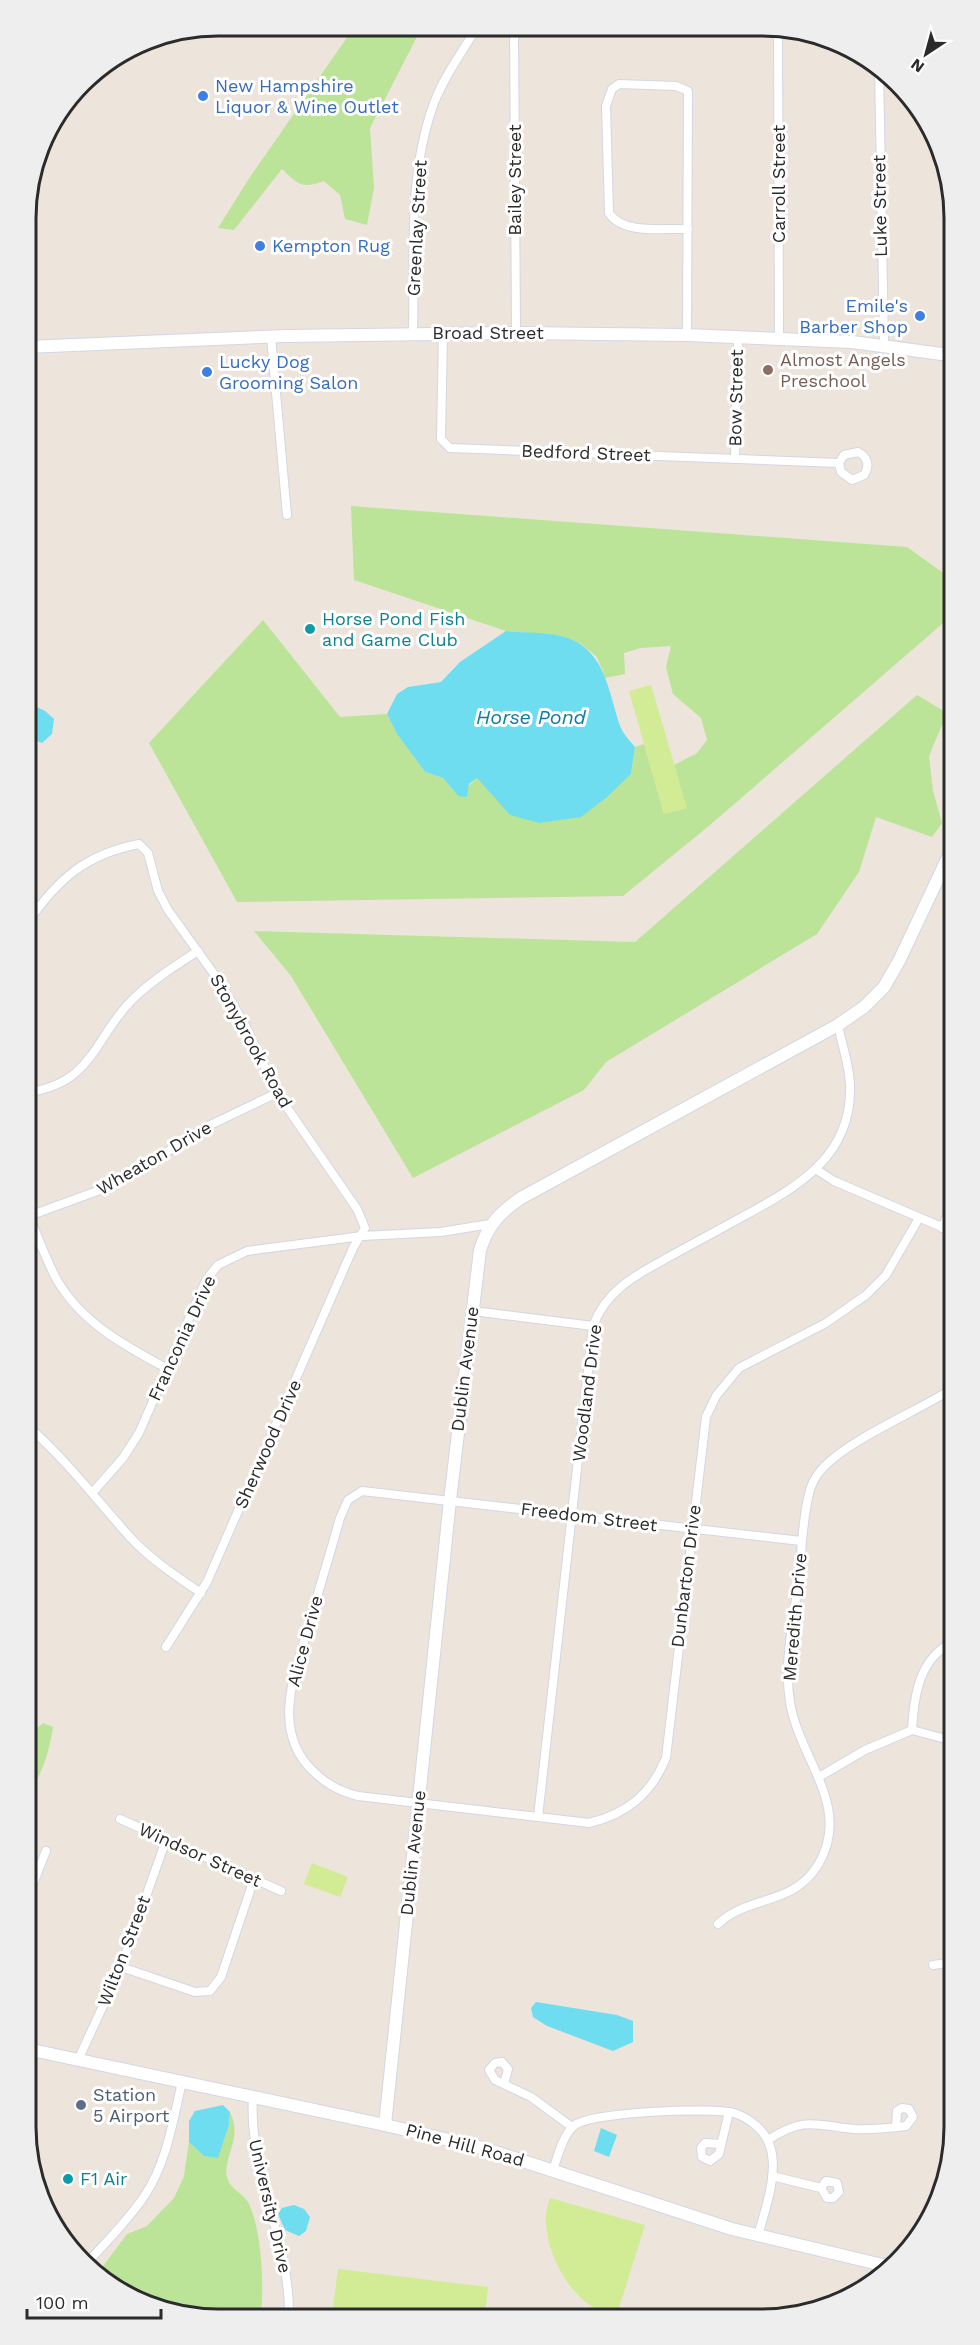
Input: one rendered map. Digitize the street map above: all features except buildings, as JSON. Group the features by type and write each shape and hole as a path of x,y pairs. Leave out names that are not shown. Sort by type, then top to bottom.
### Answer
{"street":[{"name":"Greenlay Street","path":"413,334 414,221 418,159 435,100 472,36"},
{"name":"Bailey Street","path":"514,36 516,333"},
{"name":"Carroll Street","path":"778,37 779,339"},
{"name":"Luke Street","path":"879,79 884,344"},
{"path":"687,335 688,229 688,91 676,86 619,84 612,89 606,106 609,213 613,220 627,226 688,229"},
{"name":"Bedford Street","path":"443,333 441,439 450,448 839,463"},
{"name":"Broad Street","path":"36,347 271,337 516,333 687,335 884,344 944,354"},
{"path":"271,337 287,515"},
{"name":"Bow Street","path":"735,459 738,338"},
{"name":"Stonybrook Road","path":"36,911 47,895 78,868 105,854 140,844 148,853 158,891 168,910 198,951 245,1025 277,1093 357,1209 365,1228 362,1236"},
{"name":"Dublin Avenue","path":"385,2124 472,1311 480,1250 490,1224 521,1198 838,1025 864,1007 884,987 944,870"},
{"path":"36,1090 54,1086 72,1076 87,1063 129,1003 145,988 198,951"},
{"name":"Woodland Drive","path":"538,1817 593,1326 606,1302 634,1276 772,1201 817,1170 835,1146 848,1112 850,1085 838,1025"},
{"name":"Wheaton Drive","path":"36,1213 100,1190 136,1172 204,1128 277,1093"},
{"path":"817,1170 834,1181 942,1228 944,1223"},
{"name":"Dunbarton Drive","path":"418,1803 588,1823 609,1818 629,1808 647,1792 658,1777 666,1758 691,1529 706,1417 726,1380 739,1368 826,1323 866,1295 886,1275 920,1218"},
{"name":"Franconia Drive","path":"93,1492 123,1458 139,1433 206,1280 218,1265 247,1251 362,1236 441,1232 490,1224"},
{"path":"36,1232 56,1278 80,1310 122,1344 166,1368"},
{"name":"Sherwood Drive","path":"166,1647 201,1593 353,1248 362,1236"},
{"path":"472,1311 593,1326"},
{"name":"Meredith Drive","path":"718,1924 734,1912 790,1893 811,1875 828,1839 828,1800 792,1715 788,1688 801,1541 809,1492 823,1468 852,1446 944,1394"},
{"path":"36,1434 93,1492 130,1537 166,1569 201,1593"},
{"name":"Alice Drive","path":"418,1803 358,1796 343,1792 322,1780 305,1762 293,1742 289,1726 289,1701 340,1518 348,1500 354,1494 368,1490 450,1500"},
{"name":"Freedom Street","path":"450,1500 801,1541"},
{"path":"912,1730 916,1697 924,1669 934,1654 944,1647"},
{"path":"819,1778 865,1750 912,1730 944,1739"},
{"name":"Windsor Street","path":"120,1819 281,1891"},
{"name":"Wilton Street","path":"78,2060 121,1967 166,1840"},
{"path":"36,1876 46,1851"},
{"path":"121,1967 195,1992 210,1991 221,1977 254,1879"},
{"path":"933,1965 944,1963"},
{"name":"Pine Hill Road","path":"36,2051 385,2124 483,2148 758,2236 881,2265"},
{"path":"91,2258 124,2222 151,2184 164,2151 182,2082"},
{"path":"504,2084 531,2097 572,2127"},
{"name":"University Drive","path":"253,2097 251,2128 287,2275 290,2309"},
{"path":"721,2144 729,2112"},
{"path":"553,2170 572,2127 588,2118 607,2115 729,2112 751,2121 768,2139 773,2159 772,2176 758,2236"},
{"path":"768,2139 786,2129 805,2123 855,2129 896,2127"},
{"path":"772,2176 821,2188"}],"green space":[{"path":"348,36 417,36 370,128 374,188 367,225 345,219 340,195 324,181 310,185 301,184 282,169 234,230 218,228 250,177"},
{"path":"351,506 907,547 944,573 944,622 710,825 623,896 237,902 149,743 263,620 340,717 387,714 397,734 425,772 443,778 458,796 477,778 492,793 631,774 635,747 644,744 664,814 686,808 674,765 697,753 707,740 701,718 673,694 666,667 671,646 641,648 624,653 625,674 605,678 597,657 581,644 561,636 506,631 354,580"},
{"path":"651,685 687,808 664,814 629,691"},
{"path":"917,695 944,711 944,720 929,756 933,791 942,823 932,837 876,817 859,872 817,934 606,1062 584,1090 413,1178 291,976 254,931 635,942"},
{"path":"43,1723 53,1727 46,1757 36,1782 36,1729"},
{"path":"312,1863 348,1877 340,1897 304,1884"},
{"path":"230,2112 234,2122 234,2132 226,2172 230,2183 249,2204 257,2229 262,2274 261,2309 206,2309 182,2306 148,2295 127,2285 102,2267 127,2234 147,2226 174,2198 184,2176 189,2142 204,2156 218,2157 229,2125"},
{"path":"550,2198 645,2225 619,2309 598,2309 577,2294 566,2281 551,2250 547,2235 546,2215"},
{"path":"338,2269 488,2287 486,2309 333,2309"}],"water":[{"name":"Horse Pond","path":"506,631 561,636 588,650 603,673 622,731 635,747 631,774 581,817 539,823 510,815 477,778 469,784 467,797 458,796 443,778 425,772 397,734 387,714 397,694 408,687 441,682 460,662"},
{"path":"36,706 54,719 52,734 42,743 36,741"},
{"path":"536,2002 617,2015 633,2021 633,2042 613,2051 547,2026 533,2017 531,2008"},
{"path":"223,2105 230,2112 229,2125 218,2158 204,2156 189,2142 189,2121 195,2111"},
{"path":"601,2128 617,2135 609,2157 594,2151"},
{"path":"294,2205 304,2209 310,2217 306,2231 299,2236 285,2230 278,2214 282,2208"}],"place":[{"name":"New Hampshire Liquor & Wine Outlet","path":"203,96"},
{"name":"Kempton Rug","path":"260,246"},
{"name":"Emile's Barber Shop","path":"920,316"},
{"name":"Almost Angels Preschool","path":"768,370"},
{"name":"Lucky Dog Grooming Salon","path":"207,372"},
{"name":"Horse Pond Fish and Game Club","path":"310,629"},
{"name":"Station 5 Airport","path":"81,2105"},
{"name":"F1 Air","path":"68,2179"}]}
